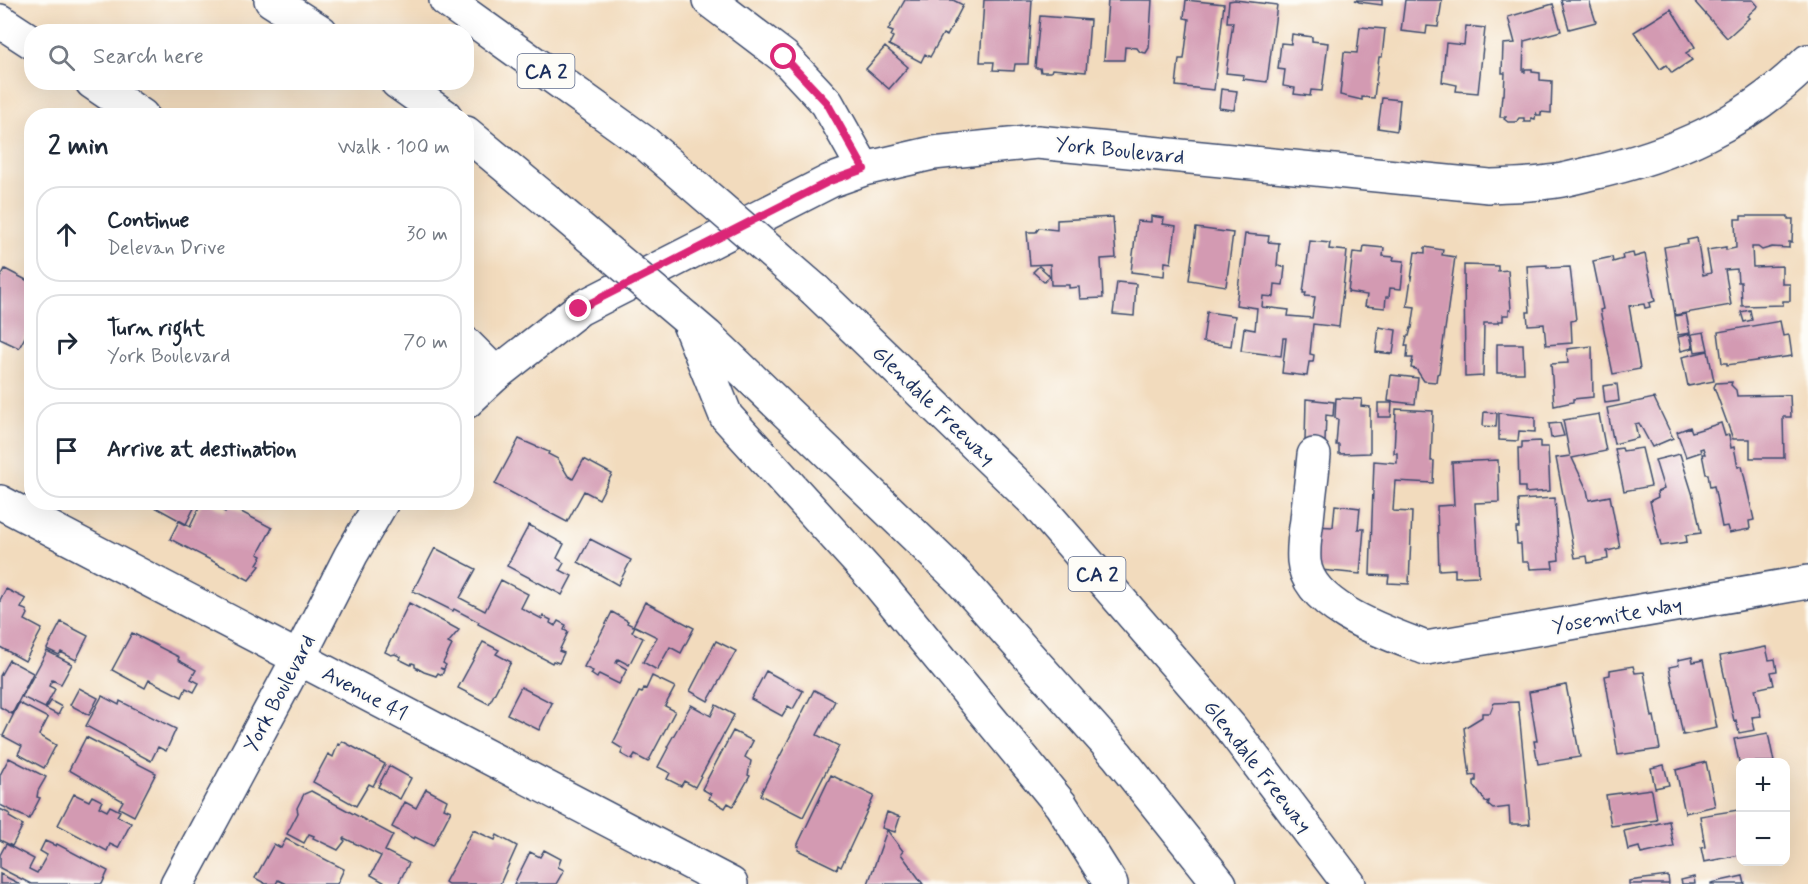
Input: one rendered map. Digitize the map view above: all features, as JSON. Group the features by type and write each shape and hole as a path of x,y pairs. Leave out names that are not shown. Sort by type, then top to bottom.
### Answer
{"main road":[{"path":"271,0 308,24"},
{"name":"Glendale Freeway","path":"446,0 645,143 815,290 1035,502 1231,728 1349,884"},
{"path":"709,0 784,57 820,95 827,103 864,169"},
{"path":"0,21 24,37"},
{"name":"York Boulevard","path":"474,395 496,374 579,309 830,181 864,169 933,153 1037,142 1489,186 1550,182 1610,169 1675,149 1736,120 1786,83 1808,61"},
{"path":"105,90 130,108"},
{"path":"409,90 434,108"},
{"path":"474,140 550,203 696,332 957,576 1117,755 1220,884"},
{"path":"696,332 726,416 886,592 1061,805 1111,884"},
{"path":"474,352 496,374"},
{"name":"Yosemite Way","path":"1314,455 1304,546 1304,564 1309,576 1325,599 1351,616 1381,631 1426,648 1808,582"},
{"name":"Avenue 41","path":"0,502 731,884"},
{"name":"York Boulevard","path":"177,884 351,555 377,510"}],"building":[{"path":"905,0 953,0 963,5 947,36 943,34 930,57 925,54 921,62 889,45 893,32 888,30"},
{"path":"984,0 1032,0 1028,64 1015,64 1014,71 993,70 994,62 980,62"},
{"path":"1108,0 1152,0 1149,48 1146,53 1140,52 1137,48 1125,47 1124,60 1104,60"},
{"path":"1186,0 1224,4 1214,90 1176,86 1179,59 1184,59 1189,19 1184,18"},
{"path":"1355,0 1382,0 1382,5 1359,2"},
{"path":"1405,0 1442,0 1438,27 1427,26 1426,34 1401,31"},
{"path":"1561,0 1589,0 1596,22 1569,29"},
{"path":"1693,0 1753,0 1758,6 1747,16 1749,18 1727,38"},
{"path":"1229,1 1277,5 1267,82 1243,79 1244,75 1226,73 1233,22 1227,22"},
{"path":"1553,4 1561,31 1524,41 1523,72 1525,69 1532,69 1532,72 1540,73 1540,80 1552,81 1551,113 1541,112 1541,115 1537,115 1536,112 1535,119 1531,118 1531,122 1524,122 1524,118 1519,118 1516,122 1508,122 1504,119 1506,117 1500,117 1505,73 1502,73 1503,44 1515,43 1508,17"},
{"path":"1671,9 1695,47 1686,53 1692,60 1672,73 1666,65 1660,69 1634,32"},
{"path":"1040,16 1090,20 1086,72 1052,69 1051,72 1041,72 1040,68 1035,68"},
{"path":"1466,26 1485,28 1478,93 1456,91 1457,85 1442,82 1446,43 1464,45"},
{"path":"1360,27 1385,29 1374,98 1362,97 1362,100 1340,95 1344,52 1357,53"},
{"path":"1292,34 1312,37 1312,41 1328,43 1322,91 1311,90 1310,96 1294,94 1295,88 1283,86 1285,70 1278,69 1281,43 1291,44"},
{"path":"885,47 908,67 889,89 866,69"},
{"path":"1221,89 1237,91 1234,110 1219,108"},
{"path":"1382,98 1400,100 1397,131 1378,128"},
{"path":"1151,216 1164,218 1163,224 1176,226 1171,263 1165,262 1164,276 1131,272 1137,221 1151,222"},
{"path":"1741,216 1788,216 1788,219 1793,219 1792,242 1789,242 1789,248 1772,247 1762,250 1752,247 1753,267 1782,266 1782,284 1790,284 1790,301 1783,301 1783,305 1742,306 1741,282 1738,282 1737,269 1725,270 1731,305 1675,315 1664,247 1688,243 1687,240 1697,238 1703,275 1711,273 1707,250 1736,248 1735,219 1741,219"},
{"path":"1113,217 1116,258 1101,259 1103,298 1080,299 1079,287 1051,285 1050,264 1030,265 1027,232 1036,232 1039,228 1057,230 1057,220"},
{"path":"1196,228 1233,233 1226,286 1189,280"},
{"path":"1245,234 1269,236 1268,242 1279,243 1277,266 1285,267 1283,285 1275,284 1274,297 1263,296 1262,307 1289,310 1288,316 1312,318 1315,297 1305,296 1306,293 1303,293 1310,241 1330,243 1329,249 1347,251 1339,327 1313,324 1310,354 1314,355 1313,362 1309,362 1307,376 1282,373 1286,338 1283,338 1281,356 1241,351 1244,328 1255,330 1257,308 1236,305"},
{"path":"1364,246 1384,248 1383,256 1404,261 1401,289 1390,288 1385,308 1365,306 1367,295 1348,292 1353,252 1363,253"},
{"path":"1425,247 1443,250 1442,255 1455,257 1436,382 1424,381 1416,369 1411,368 1413,358 1407,358 1408,346 1405,346 1412,328 1415,307 1407,306 1415,252 1425,253"},
{"path":"1633,253 1634,257 1645,254 1655,301 1649,303 1650,307 1645,308 1644,304 1629,306 1640,369 1613,374 1593,261 1612,257 1613,262 1623,259 1622,255"},
{"path":"1464,265 1498,266 1498,271 1508,270 1511,310 1509,310 1509,315 1503,315 1503,321 1484,323 1483,376 1465,377"},
{"path":"1547,265 1547,268 1570,267 1576,320 1571,321 1572,343 1546,345 1544,324 1528,325 1527,312 1530,312 1527,266"},
{"path":"1039,266 1050,276 1044,282 1033,272"},
{"path":"5,269 24,279 24,339 19,348 0,339 0,278"},
{"path":"1117,282 1136,284 1134,316 1113,314"},
{"path":"1750,310 1752,320 1744,322 1741,312"},
{"path":"1207,312 1235,316 1231,346 1203,342"},
{"path":"1686,314 1690,333 1678,335 1675,316"},
{"path":"1780,321 1783,336 1789,335 1792,356 1727,365 1727,363 1722,363 1718,332"},
{"path":"1379,327 1396,330 1393,354 1376,352"},
{"path":"1704,332 1708,350 1695,352 1692,334"},
{"path":"1690,334 1693,348 1681,351 1678,337"},
{"path":"1497,344 1523,344 1524,373 1497,373"},
{"path":"1592,346 1593,397 1573,399 1573,402 1554,406 1551,364 1568,363 1567,349"},
{"path":"1708,351 1714,381 1688,386 1682,357"},
{"path":"1391,375 1418,378 1415,404 1388,401"},
{"path":"1732,382 1731,385 1736,390 1737,396 1790,395 1791,417 1783,417 1784,458 1750,458 1750,439 1733,439 1714,387 1716,383"},
{"path":"1617,384 1619,401 1605,403 1603,386"},
{"path":"1336,398 1362,399 1361,406 1370,407 1370,453 1339,454 1339,445 1336,445 1338,419 1335,418"},
{"path":"1654,398 1673,438 1652,447 1639,423 1635,424 1638,438 1614,444 1607,408"},
{"path":"1306,399 1334,402 1333,416 1326,415 1325,442 1305,441"},
{"path":"1378,403 1392,403 1391,417 1378,417"},
{"path":"1396,409 1433,411 1431,461 1434,461 1433,483 1395,481 1393,511 1412,512 1409,584 1388,583 1389,576 1370,575 1374,461 1397,463 1397,453 1394,453"},
{"path":"1484,412 1497,413 1496,427 1483,426"},
{"path":"1499,413 1535,417 1535,432 1519,431 1518,441 1499,440"},
{"path":"1599,414 1606,451 1572,458 1587,490 1589,500 1610,496 1620,548 1607,551 1608,559 1588,563 1587,556 1575,558 1556,458 1570,456 1563,420"},
{"path":"1560,423 1564,436 1551,438 1549,424"},
{"path":"1721,423 1725,436 1729,435 1731,448 1734,447 1738,467 1742,466 1754,520 1749,521 1750,529 1729,533 1727,526 1722,527 1714,486 1710,487 1708,474 1706,474 1703,448 1700,449 1701,452 1686,457 1677,432 1690,427 1692,432"},
{"path":"519,439 549,452 548,454 558,459 568,476 573,479 584,459 612,474 599,499 584,491 567,522 495,484"},
{"path":"1540,441 1540,447 1548,447 1550,491 1525,493 1525,487 1519,487 1518,448 1522,448 1522,442"},
{"path":"1622,448 1623,451 1642,448 1651,486 1624,491 1615,449"},
{"path":"1680,454 1694,499 1701,533 1686,535 1687,542 1661,546 1650,501 1658,497 1657,492 1664,489 1655,460"},
{"path":"1498,460 1499,502 1475,503 1479,576 1455,577 1455,569 1439,570 1437,506 1454,505 1452,462"},
{"path":"1555,498 1559,560 1552,561 1553,568 1530,569 1529,562 1522,562 1521,544 1517,544 1518,500"},
{"path":"1335,505 1360,508 1358,529 1364,529 1360,574 1311,569 1314,526 1333,527"},
{"path":"161,510 193,510 186,524"},
{"path":"198,510 225,512 226,510 238,510 272,528 258,554 262,556 257,564 260,566 249,580 170,539 179,521 190,527"},
{"path":"529,525 564,544 557,558 564,563 560,570 572,576 562,595 507,566"},
{"path":"590,539 631,560 618,585 578,562"},
{"path":"435,548 476,569 460,598 485,611 501,580 528,594 521,608 542,619 543,616 551,620 550,623 555,626 558,621 566,625 564,630 568,632 559,651 564,653 559,663 553,661 552,663 454,609 453,611 413,591"},
{"path":"6,589 26,599 21,608 28,614 25,620 42,629 25,661 0,647 0,600"},
{"path":"645,602 694,628 681,653 670,647 657,670 643,662 657,637 635,626 632,632 643,638 629,665 618,659 616,663 627,669 619,684 599,674 597,678 591,674 593,671 584,667 612,612 633,626"},
{"path":"409,603 459,630 448,643 452,645 443,663 446,665 444,669 440,668 444,670 442,675 438,673 436,676 424,672 415,667 415,664 411,665 399,659 401,657 395,654 385,652"},
{"path":"61,622 88,636 76,660 61,652 59,655 47,649"},
{"path":"132,633 179,657 178,660 196,670 191,679 199,683 194,692 186,688 182,697 149,680 145,688 112,670"},
{"path":"716,641 736,651 708,701 690,691"},
{"path":"483,642 499,650 496,654 511,662 489,704 458,688"},
{"path":"1766,647 1769,660 1775,659 1777,671 1771,672 1774,685 1755,689 1761,716 1752,717 1755,730 1739,733 1736,720 1734,721 1720,656"},
{"path":"47,651 72,664 61,684 52,680 49,686 55,689 45,708 22,697"},
{"path":"1692,657 1693,662 1703,660 1717,728 1683,735 1669,667 1679,665 1678,660"},
{"path":"9,660 33,673 12,714 0,707 0,676"},
{"path":"1633,666 1635,673 1644,672 1660,749 1618,755 1605,676 1610,675 1610,670"},
{"path":"766,671 803,691 793,709 788,706 782,716 751,699"},
{"path":"652,676 675,687 665,706 675,711 648,762 635,755 632,760 621,754 623,749 613,743 639,692 642,693 644,688 646,689"},
{"path":"1566,685 1580,757 1538,764 1534,741 1537,741 1529,692"},
{"path":"521,687 552,703 539,730 507,714"},
{"path":"79,688 98,698 89,715 70,705"},
{"path":"814,690 835,701 817,735 839,746 803,817 760,795"},
{"path":"102,696 119,705 120,701 176,729 166,751 158,747 151,761 86,726"},
{"path":"51,701 62,707 58,715 46,709"},
{"path":"1518,702 1530,824 1519,825 1510,824 1509,807 1493,809 1488,805 1489,801 1486,802 1474,786 1476,775 1470,776 1464,728 1482,717 1482,713 1490,713 1494,703"},
{"path":"19,703 48,718 39,735 56,745 44,768 18,754 22,746 3,736"},
{"path":"691,705 711,716 716,705 734,715 695,787 684,781 681,786 667,779 670,773 658,767"},
{"path":"733,731 753,741 745,757 751,761 748,775 750,776 733,806 728,803 725,808 709,799 711,794 702,789"},
{"path":"1768,733 1773,758 1738,758 1734,739"},
{"path":"86,737 156,773 134,816 119,808 123,801 69,770"},
{"path":"342,741 385,764 373,786 369,784 356,806 313,782 328,754 333,757 338,744 340,745"},
{"path":"9,758 46,777 38,791 37,797 40,798 29,819 0,805 0,775"},
{"path":"1706,762 1715,806 1685,813 1676,770"},
{"path":"1664,765 1669,785 1655,788 1651,768"},
{"path":"389,766 411,778 400,799 378,787"},
{"path":"831,775 874,796 841,867 838,865 837,869 798,850 799,846 797,846"},
{"path":"426,789 447,800 444,808 451,811 433,846 392,827 405,802 416,808"},
{"path":"1651,789 1657,820 1611,826 1606,795"},
{"path":"311,791 393,835 385,851 409,863 398,884 387,884 371,875 381,856 344,838 345,841 338,850 309,834 304,843 287,834 298,813 297,808 304,794"},
{"path":"74,794 89,801 92,796 102,801 99,807 107,811 110,806 120,811 117,816 131,823 118,848 110,844 107,851 58,825"},
{"path":"0,809 23,825 12,846 0,840"},
{"path":"1736,810 1736,856 1704,862 1701,848 1705,847 1700,816"},
{"path":"887,812 900,817 895,832 882,828"},
{"path":"1669,821 1674,847 1641,854 1639,847 1628,850 1624,831"},
{"path":"473,830 495,840 497,835 517,846 500,884 448,884 445,882"},
{"path":"887,830 903,851 901,854 923,884 868,884"},
{"path":"286,839 344,869 337,884 286,884 278,880 276,884 266,884 255,878 274,844 281,848"},
{"path":"45,841 56,846 57,844 108,871 102,884 31,884 0,868 0,855 6,844 34,859 29,869 37,873 47,855 40,851"},
{"path":"544,850 561,859 558,867 564,870 556,884 514,884 530,852 540,857"},
{"path":"0,874 20,884 0,884"},
{"path":"1668,876 1669,884 1629,884 1629,881"},
{"path":"1743,876 1745,884 1711,884 1711,883"},
{"path":"1694,877 1695,884 1682,884 1681,880"}],"route":[{"path":"579,309 830,181 864,169 827,103 784,57"}]}
